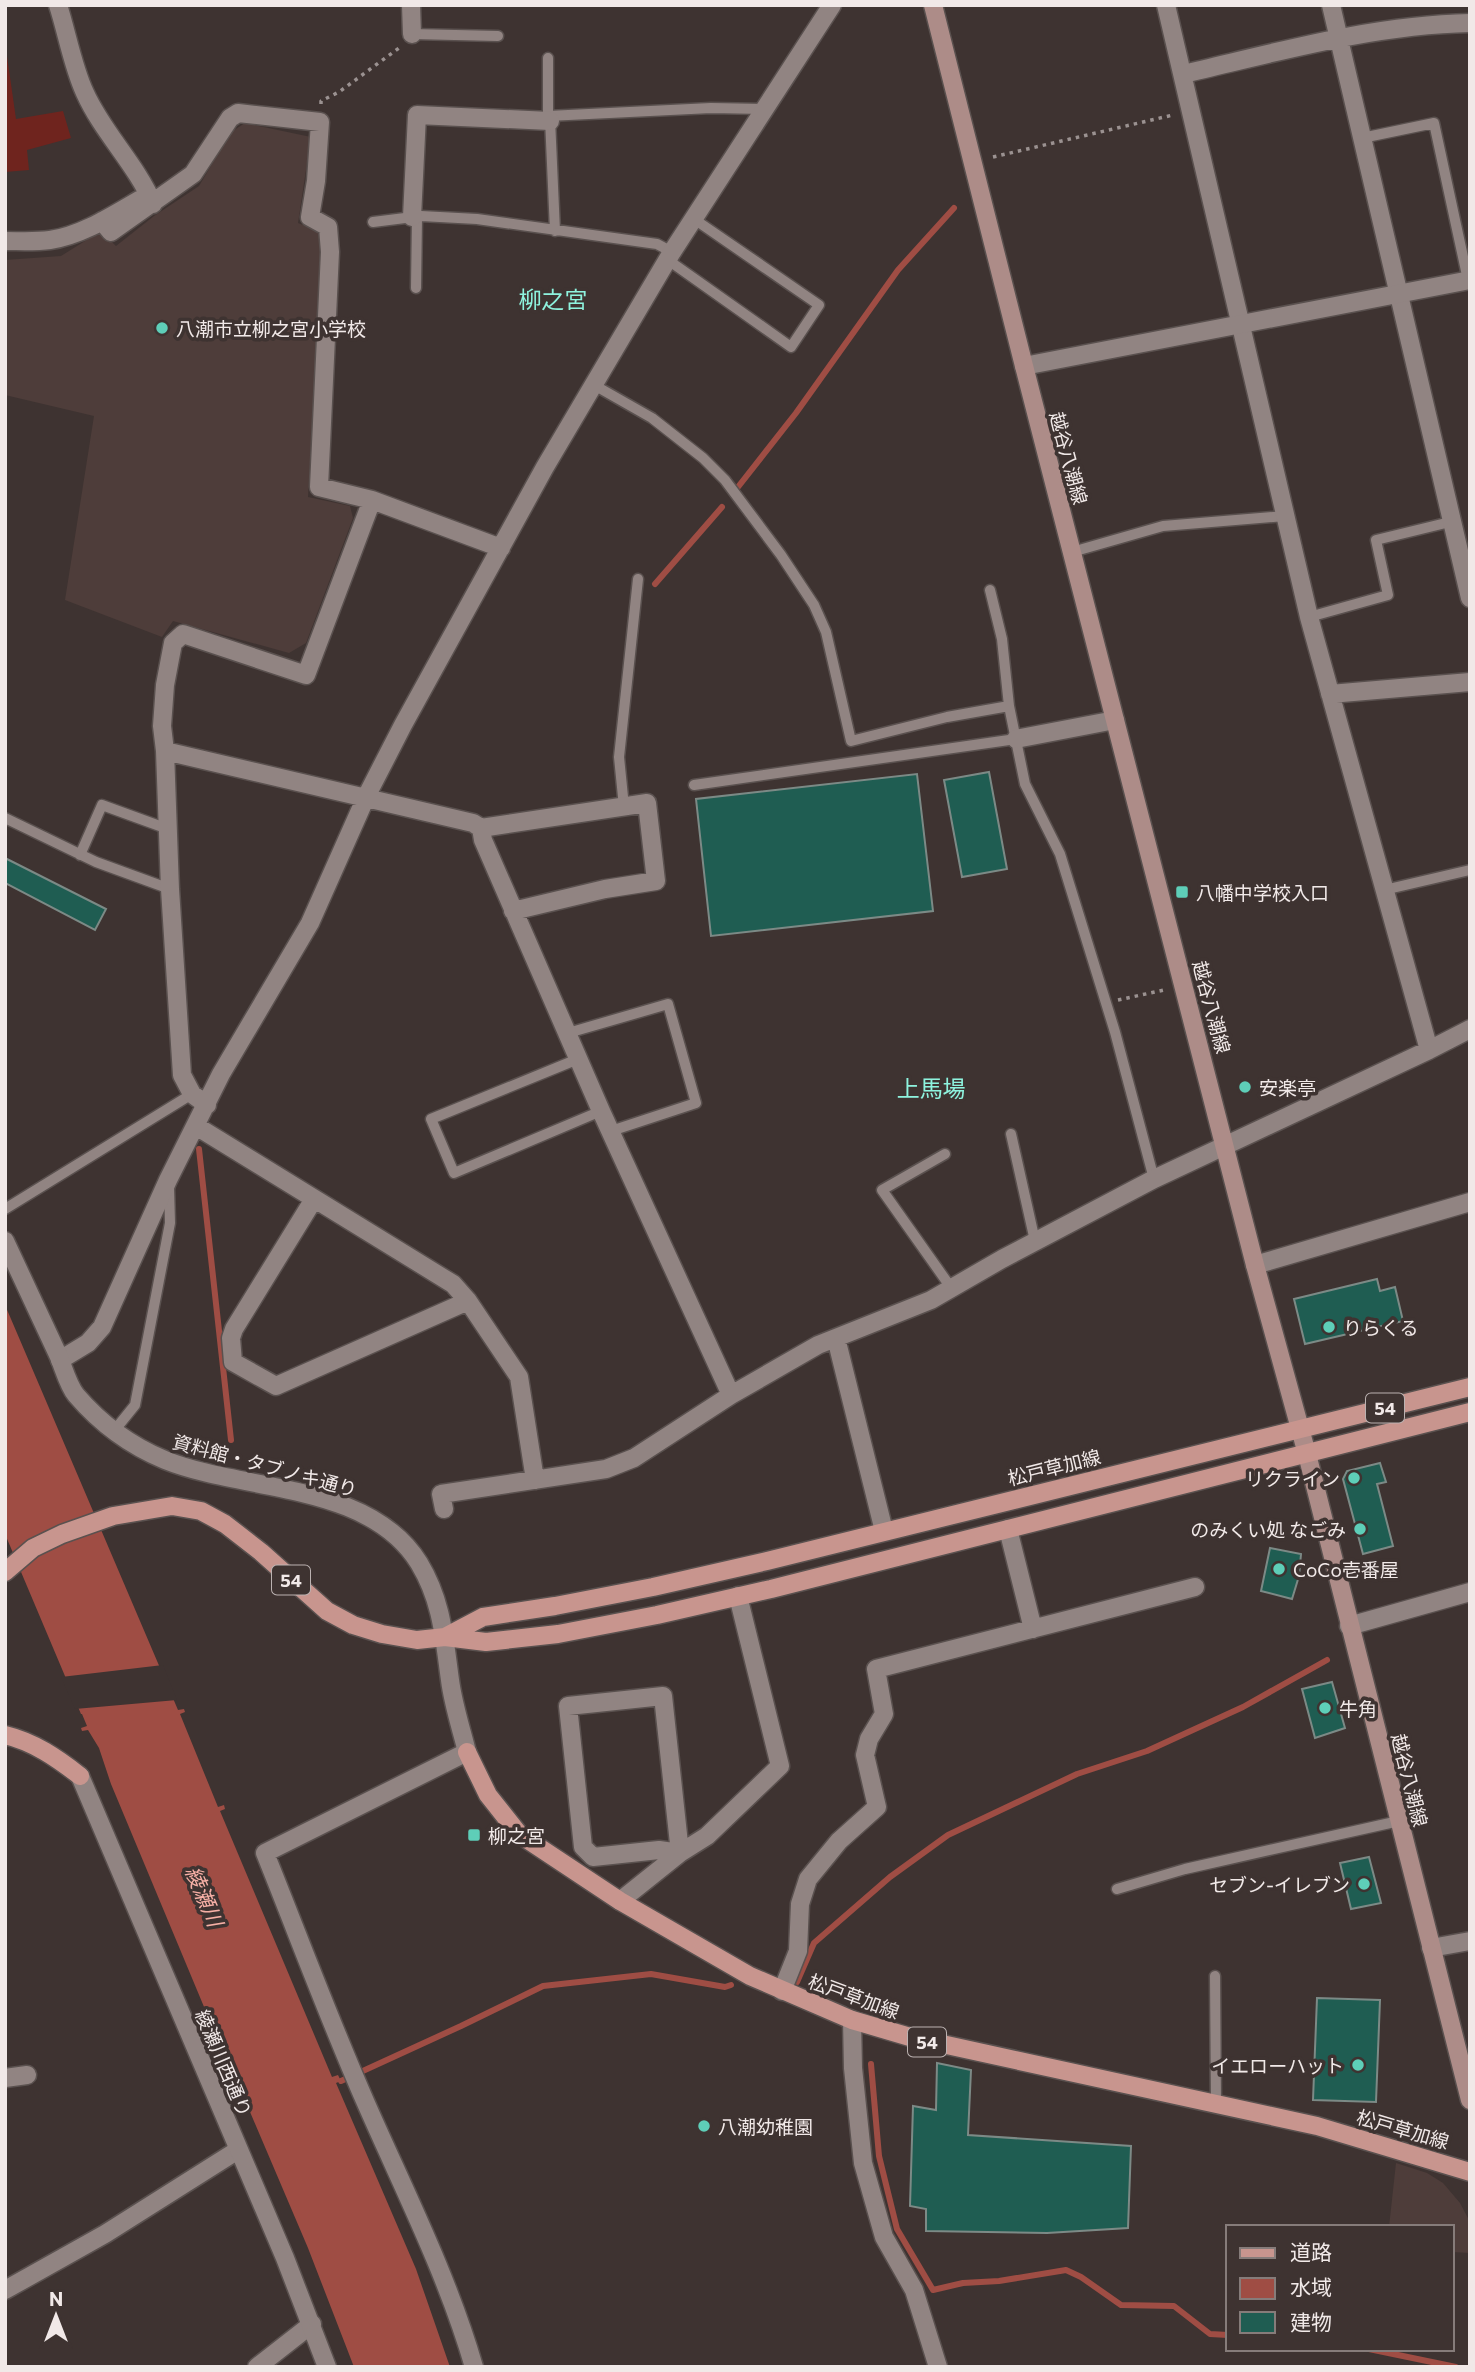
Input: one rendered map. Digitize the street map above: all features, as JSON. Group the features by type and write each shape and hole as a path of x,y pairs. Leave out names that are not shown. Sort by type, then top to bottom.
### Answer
{"main road":[{"name":"越谷八潮線","path":"933,5 1255,1265 1307,1454 1470,2100"},
{"name":"松戸草加線","path":"445,1637 482,1617 653,1587 1470,1387"},
{"name":"松戸草加線","path":"5,1572 33,1548 62,1534 113,1516 172,1506 201,1511 225,1524 327,1611 353,1625 382,1634 417,1640 445,1637 486,1642 558,1634 738,1596 1470,1412"},
{"path":"5,1735 18,1738 55,1756 80,1776"},
{"name":"松戸草加線","path":"467,1752 488,1795 519,1834 620,1902 750,1976 782,1991 852,2020 954,2049 1317,2126 1470,2172"}],"street":[{"path":"58,5 84,92 94,111 144,183 151,199"},
{"path":"411,5 412,34"},
{"path":"60,1360 88,1343 102,1327 168,1180 221,1074 310,923 366,797 403,725 545,467 670,256 832,5"},
{"path":"1166,5 1309,617 1429,1050"},
{"path":"1331,5 1400,294 1450,522 1470,598"},
{"path":"1183,74 1339,37 1427,24 1470,23"},
{"path":"5,241 49,240 64,236 151,199 193,174 230,118 238,113 320,122 316,181 310,217 328,227 330,252 319,487 372,500 501,548"},
{"path":"415,217 417,115 550,118"},
{"path":"1024,366 1469,280"},
{"path":"207,1105 191,1094 182,1075 162,726 165,685 173,643 183,634 306,675 372,500"},
{"path":"1330,694 1470,682"},
{"path":"1016,739 1115,720"},
{"path":"165,751 473,823 481,828 647,803 656,881 605,889 513,911"},
{"path":"481,828 483,841 578,1059 731,1395"},
{"path":"444,1509 441,1494 606,1469 634,1458 731,1395 818,1345 930,1300 1154,1179 1470,1029"},
{"path":"196,1126 453,1284 468,1301 519,1377 535,1480"},
{"path":"314,1199 234,1329 231,1338 233,1362 276,1386 468,1301"},
{"path":"1255,1265 1470,1203"},
{"name":"資料館・タブノキ通り","path":"5,1241 74,1393 114,1431 135,1446 167,1461 310,1496 358,1511 392,1533 417,1561 435,1593 445,1637 450,1681 467,1752"},
{"path":"835,1338 884,1531"},
{"path":"1008,1529 1034,1629"},
{"path":"782,1991 798,1951 800,1904 808,1880 839,1841 877,1807 864,1755 869,1739 884,1714 876,1669 1195,1587"},
{"path":"1349,1626 1470,1592"},
{"path":"620,1902 680,1853 707,1836 780,1766 738,1596"},
{"path":"663,1696 680,1853 659,1850 593,1857 583,1847 568,1706 663,1696"},
{"path":"467,1752 265,1853 363,2098 430,2245 474,2367"},
{"name":"綾瀬川西通り","path":"80,1776 312,2324 327,2367"},
{"path":"1431,1948 1470,1941"},
{"path":"852,2020 853,2068 863,2163 884,2237 914,2290 938,2367"},
{"path":"5,2078 27,2075"},
{"path":"5,2290 105,2234 238,2150"},
{"path":"257,2367 312,2324"}],"lane":[{"path":"412,34 498,36"},
{"path":"548,58 548,116 555,231"},
{"path":"550,118 711,108 764,109"},
{"path":"1362,138 1434,123 1469,280"},
{"path":"373,222 415,217 477,219 657,244 791,347 819,305 694,219"},
{"path":"415,217 416,288"},
{"path":"594,385 652,418 703,458 725,480 781,555 814,605 826,632 851,741 947,717 1009,706"},
{"path":"1072,552 1163,526 1285,516"},
{"path":"1309,617 1388,595 1376,540 1450,522"},
{"path":"624,807 619,757 638,579"},
{"path":"990,590 1002,639 1009,706 1025,783 1060,854 1106,1003 1154,1179"},
{"path":"694,785 1016,739"},
{"path":"80,855 102,805 168,829"},
{"path":"5,818 80,855 170,889"},
{"path":"1384,890 1470,870"},
{"path":"568,1032 668,1004 696,1103 611,1131"},
{"path":"578,1059 431,1119 454,1173 601,1111"},
{"path":"5,1209 191,1094"},
{"path":"1011,1134 1035,1241"},
{"path":"945,1154 882,1190 951,1289"},
{"path":"114,1431 135,1405 170,1223 168,1180"},
{"path":"1117,1889 1185,1869 1399,1821"},
{"path":"1215,1976 1216,2104"}],"path":[{"path":"320,122 321,101 339,92 402,47 412,34"},
{"path":"993,157 1192,111"},
{"path":"1106,1003 1164,990"}],"shaded area":[{"path":"6,49 16,119 63,111 71,138 27,150 29,170 5,172"},
{"name":"八潮市立柳之宮小学校","path":"245,123 311,137 298,223 323,233 308,497 350,506 353,518 306,643 289,653 173,621 162,637 65,600 94,416 5,395 5,260 61,256 101,231 116,246 199,186 231,132"},
{"path":"1396,2163 1427,2173 1443,2183 1460,2203 1470,2222 1470,2253 1454,2252 1454,2225 1389,2225"}],"water":[{"name":"綾瀬川","path":"5,1305 178,1710 184,1709 185,1712 180,1714 218,1807 224,1805 225,1809 220,1811 332,2077 338,2075 341,2081 336,2083 416,2269 450,2367 354,2367 308,2248 236,2079 213,2033 111,1784 99,1748 88,1730 82,1731 81,1728 87,1726 5,1534"}],"pier":[{"path":"163,1665 177,1700 75,1709 61,1677"}],"building":[{"path":"989,772 1007,869 962,877 944,780"},
{"path":"917,774 933,911 711,936 696,799"},
{"path":"5,858 106,909 95,930 5,883"},
{"path":"1377,1279 1380,1291 1395,1287 1403,1321 1305,1344 1294,1299"},
{"path":"1380,1463 1386,1482 1377,1484 1393,1546 1363,1554 1343,1479 1347,1471"},
{"path":"1270,1548 1301,1554 1299,1576 1292,1599 1261,1591"},
{"path":"1332,1682 1345,1728 1315,1738 1302,1689"},
{"path":"1369,1857 1381,1903 1351,1909 1340,1863"},
{"path":"1317,1998 1380,2000 1376,2102 1313,2100"},
{"path":"937,2063 971,2070 968,2135 1131,2146 1128,2228 1047,2233 926,2231 926,2209 910,2206 913,2106 936,2110"}],"waterway":[{"path":"738,487 796,413 898,270 954,208"},
{"path":"655,584 722,507"},
{"path":"199,1149 231,1440"},
{"path":"797,1982 814,1943 890,1877 948,1835 1077,1774 1147,1751 1243,1707 1327,1660"},
{"path":"341,2081 543,1986 651,1974 725,1987 731,1985"},
{"path":"871,2064 879,2156 897,2229 933,2290 963,2283 999,2281 1066,2270 1081,2277 1121,2305 1174,2306 1210,2334 1226,2335"},
{"path":"1379,2351 1456,2367"}],"place":[{"name":"八潮市立柳之宮小学校","path":"162,328"},
{"name":"八幡中学校入口","path":"1182,892"},
{"name":"安楽亭","path":"1245,1087"},
{"name":"りらくる","path":"1329,1327"},
{"name":"リクライン","path":"1354,1478"},
{"name":"のみくい処 なごみ","path":"1360,1529"},
{"name":"CoCo壱番屋","path":"1279,1569"},
{"name":"牛角","path":"1325,1708"},
{"name":"柳之宮","path":"474,1835"},
{"name":"セブン-イレブン","path":"1364,1884"},
{"name":"イエローハット","path":"1358,2065"},
{"name":"八潮幼稚園","path":"704,2126"}],"district":[{"name":"柳之宮","path":"553,299"},
{"name":"上馬場","path":"931,1088"}]}
